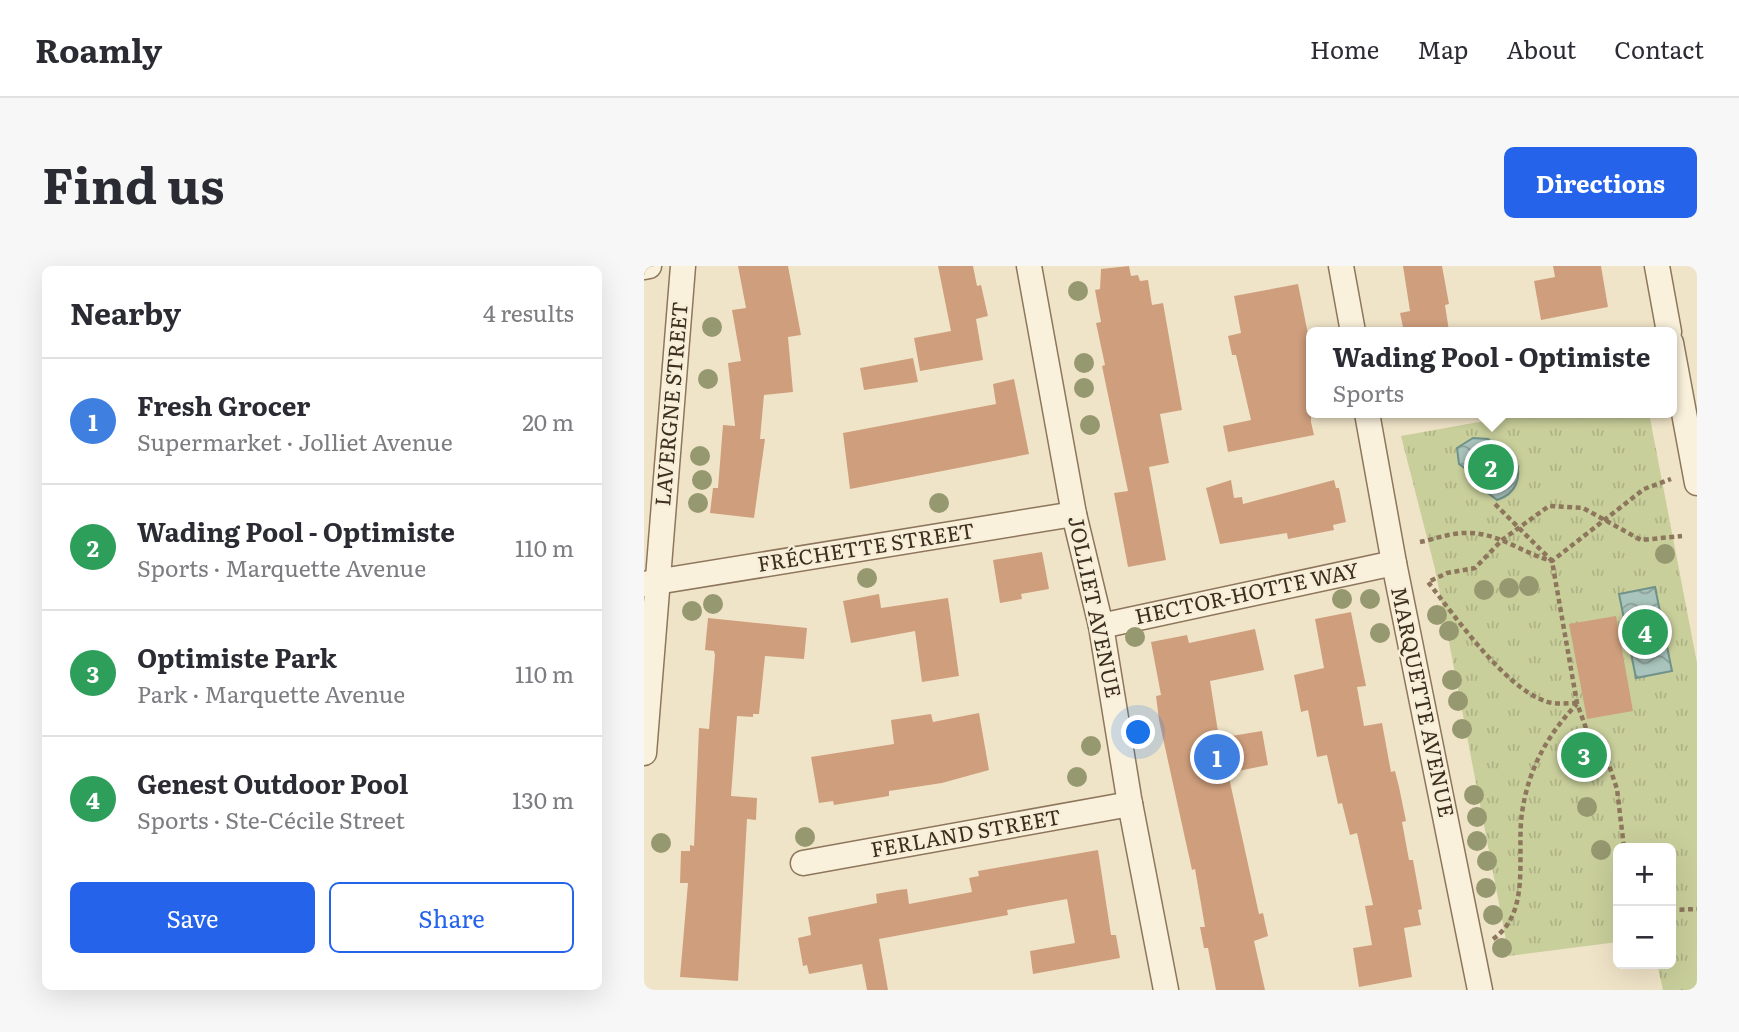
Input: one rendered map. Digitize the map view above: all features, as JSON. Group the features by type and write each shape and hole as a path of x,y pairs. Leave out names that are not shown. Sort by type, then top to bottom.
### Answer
{"street":[{"name":"LAVERGNE STREET","path":"644,753 651,584 683,266"},
{"name":"JOLLIET AVENUE","path":"1029,266 1074,514 1101,626 1130,804 1166,990"},
{"path":"1341,266 1352,327"},
{"path":"1657,266 1668,327"},
{"path":"1677,376 1697,483"},
{"name":"MARQUETTE AVENUE","path":"1368,418 1394,563 1480,990"},
{"name":"FRÉCHETTE STREET","path":"651,584 1074,514"},
{"name":"HECTOR-HOTTE WAY","path":"1101,626 1394,563"},
{"name":"FERLAND STREET","path":"803,863 1130,804"}],"path":[{"path":"1552,561 1644,489 1672,478"},
{"path":"1495,504 1552,561 1577,703 1587,731 1605,753 1617,789 1623,843"},
{"path":"1577,703 1545,702 1518,684 1485,653 1428,582 1447,573 1475,568 1517,527 1549,506 1583,508 1641,540 1682,536"},
{"path":"1420,541 1469,533 1502,540 1534,556 1552,561"},
{"path":"1472,948 1507,929 1517,909 1522,812 1538,755 1553,728 1577,703"},
{"path":"1676,910 1697,909"}],"green space":[{"path":"1501,418 1650,418 1697,663 1697,990 1663,990 1658,969 1676,969 1676,843 1613,843 1613,943 1509,956 1435,569 1401,436"}],"water":[{"path":"1473,438 1488,439 1516,460 1518,479 1513,489 1504,497 1497,500 1484,490 1478,478 1459,464 1457,448"},
{"path":"1655,587 1672,671 1636,678 1619,594"}],"building":[{"path":"738,266 788,266 801,335 788,337 793,392 764,395 760,439 765,439 754,518 710,513 713,488 718,488 723,425 735,426 728,363 741,361 732,310 746,308"},
{"path":"938,266 973,266 977,286 981,285 988,316 976,319 983,360 920,371 914,338 951,331"},
{"path":"1129,266 1131,276 1138,275 1140,281 1148,280 1152,305 1163,303 1182,410 1160,414 1169,463 1149,467 1166,560 1128,567 1114,493 1128,491 1102,366 1105,365 1096,323 1101,322 1095,290 1100,289 1101,269"},
{"path":"1403,266 1442,266 1449,304 1445,305 1448,327 1403,327 1400,313 1410,311"},
{"path":"1553,266 1601,266 1608,307 1541,320 1534,281 1555,277"},
{"path":"1298,284 1307,327 1306,418 1311,418 1314,435 1228,452 1223,426 1251,420 1236,355 1232,355 1228,336 1241,333 1234,296"},
{"path":"913,358 918,382 864,390 860,368"},
{"path":"1014,379 1029,454 850,489 843,433 996,404 993,384"},
{"path":"1231,480 1234,498 1242,497 1243,504 1334,480 1336,488 1339,488 1346,522 1333,525 1334,530 1288,539 1287,533 1220,544 1206,488"},
{"path":"1042,552 1049,589 1021,594 1022,599 1000,603 993,560"},
{"path":"879,594 881,608 948,598 959,676 922,682 915,631 851,643 843,601"},
{"path":"1351,612 1366,686 1357,687 1364,726 1382,723 1391,772 1395,771 1399,787 1406,821 1402,822 1409,860 1413,860 1422,909 1418,910 1421,925 1404,928 1412,977 1359,987 1353,948 1372,945 1365,906 1373,905 1357,833 1350,835 1342,803 1338,804 1327,755 1317,757 1308,710 1301,712 1294,675 1324,668 1315,619"},
{"path":"1616,616 1633,711 1587,719 1569,624"},
{"path":"708,618 807,628 804,659 765,656 759,714 753,714 753,717 737,716 731,796 757,798 756,820 747,819 738,981 680,977 688,883 680,883 681,851 690,851 690,845 694,846 699,728 709,729 715,655 714,651 705,650"},
{"path":"1255,629 1264,670 1210,681 1219,738 1262,731 1268,765 1228,773 1259,914 1263,913 1268,936 1254,941 1265,990 1216,990 1208,948 1204,948 1200,927 1205,927 1195,869 1192,870 1159,720 1156,696 1161,695 1151,642 1187,635 1189,643"},
{"path":"979,713 989,770 942,783 889,791 889,796 834,805 833,801 819,803 811,757 894,744 891,720 931,714 933,722"},
{"path":"1098,850 1111,935 1116,935 1120,958 1033,974 1030,951 1075,943 1067,899 1007,910 1008,915 879,939 888,990 867,990 862,964 809,974 807,965 803,966 798,938 811,935 808,917 877,903 876,894 898,890 907,889 909,904 972,892 969,878 979,876 978,871"}],"place":[{"name":"Wading Pool - Optimiste","path":"1491,467"},
{"name":"Genest Outdoor Pool","path":"1645,632"},
{"name":"Optimiste Park","path":"1584,755"},
{"name":"Fresh Grocer","path":"1217,757"}]}
